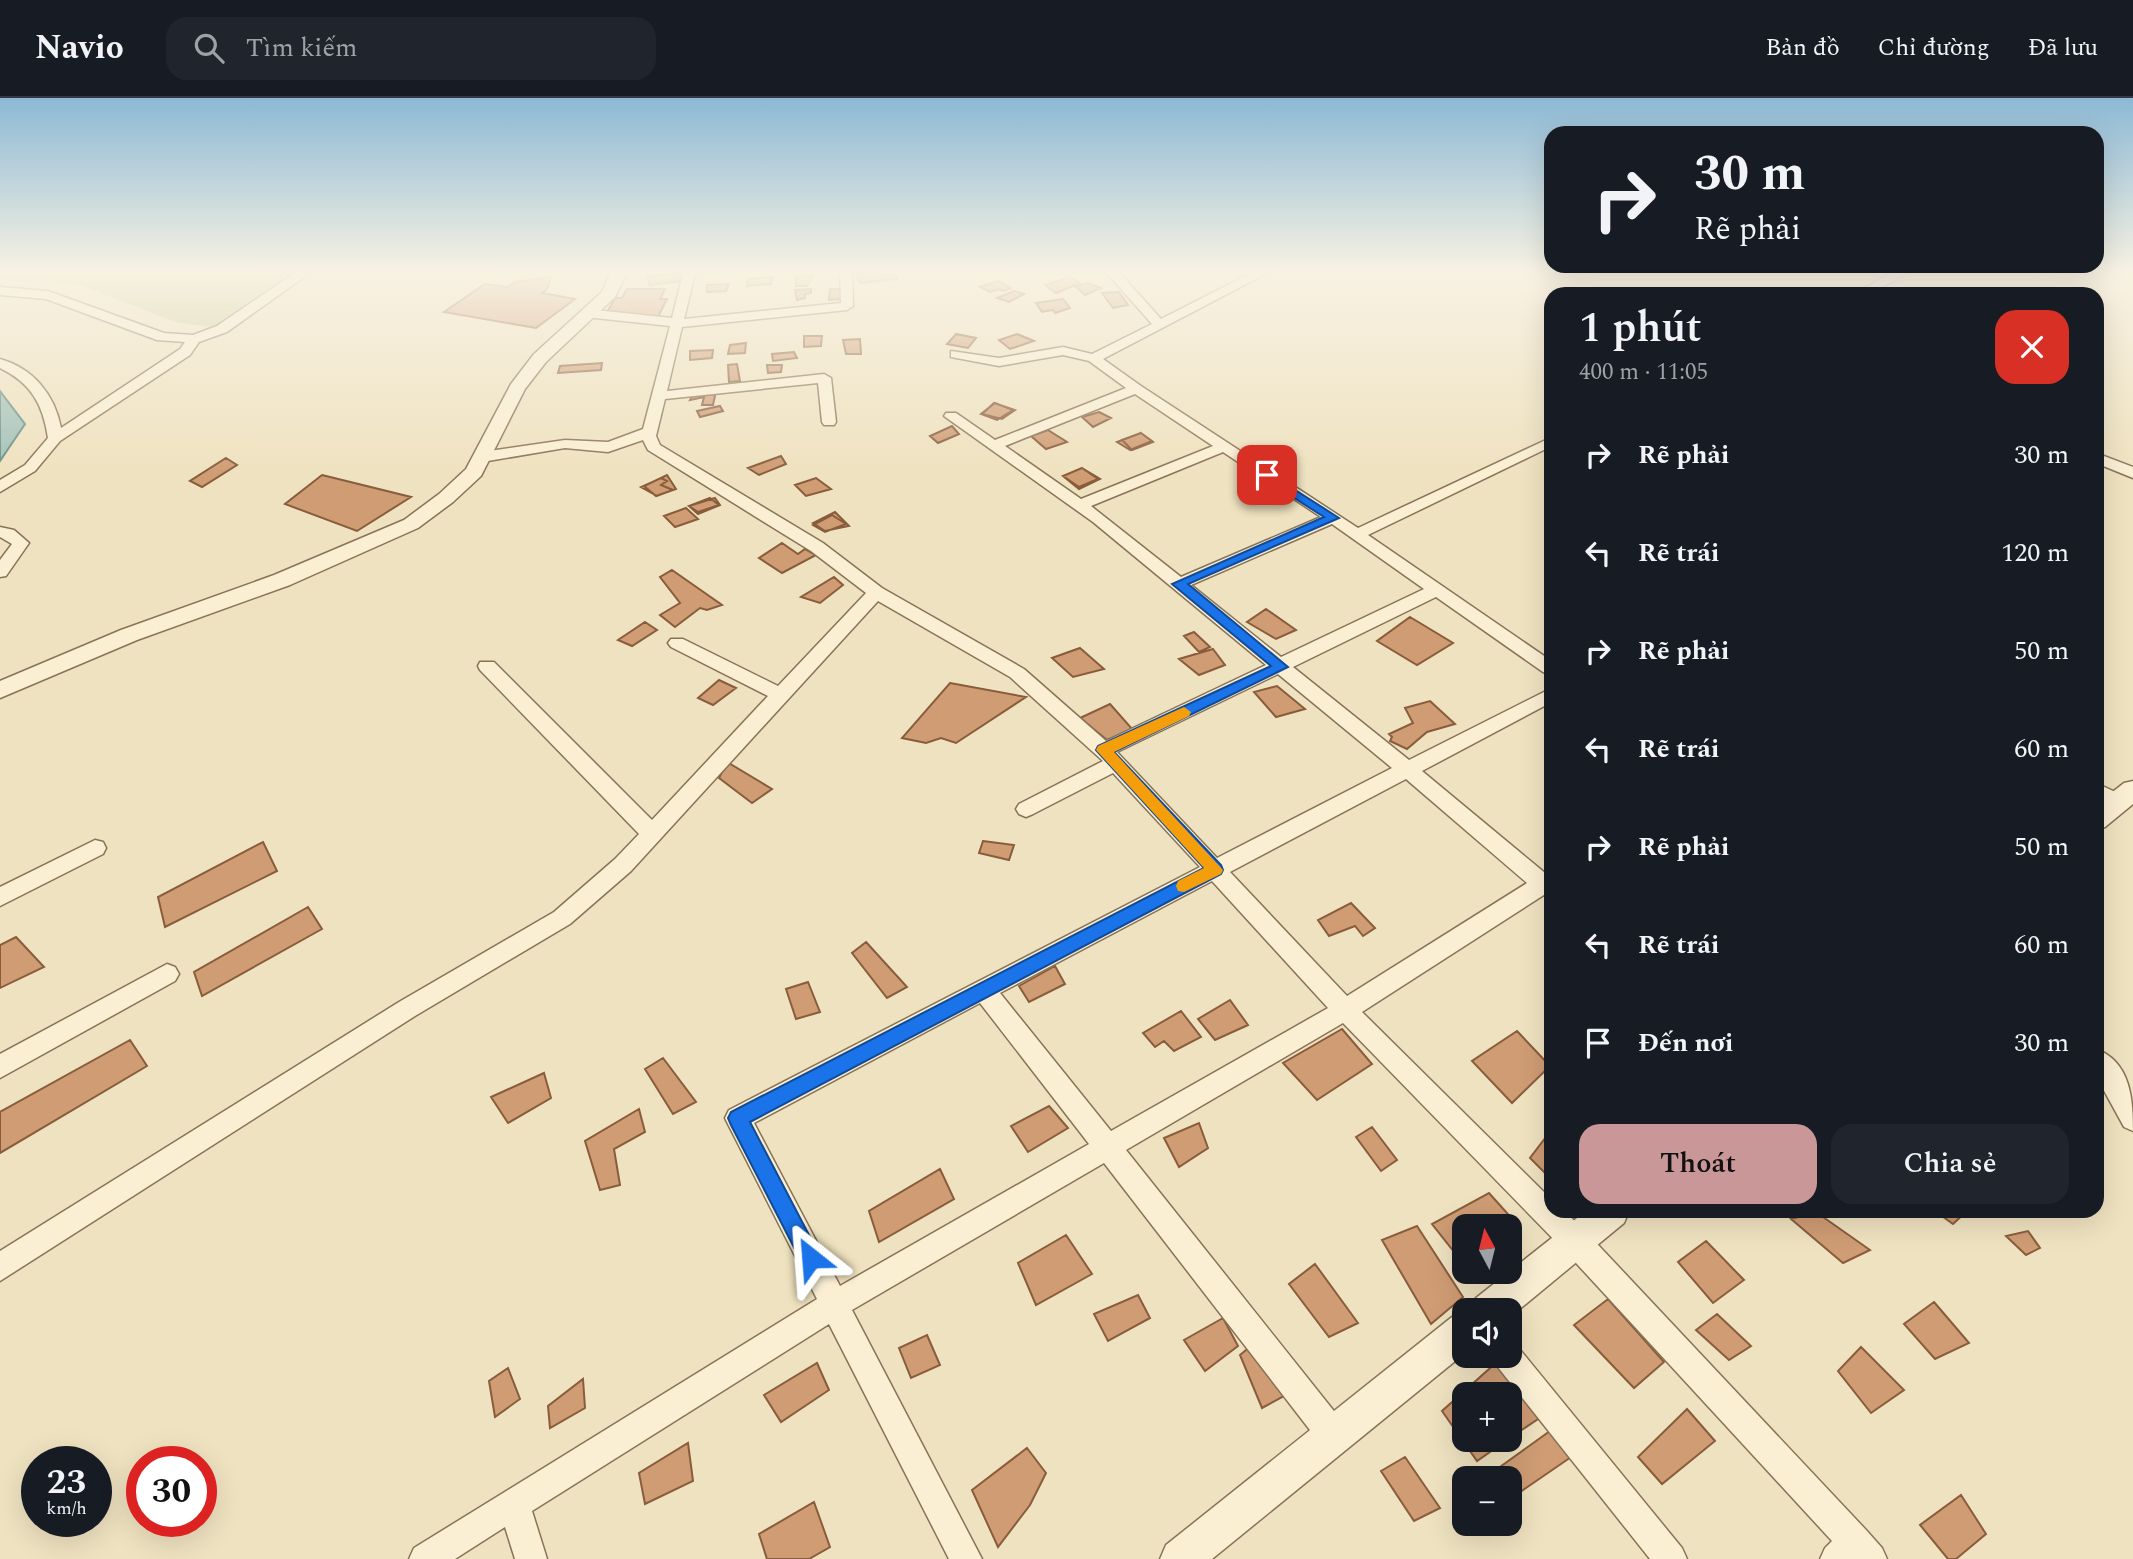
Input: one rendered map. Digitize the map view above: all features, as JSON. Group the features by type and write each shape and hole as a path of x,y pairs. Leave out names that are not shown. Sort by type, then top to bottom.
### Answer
{"street":[{"path":"0,487 30,468 55,438 186,352 194,339 181,338"},
{"path":"0,690 130,635 282,580 411,524 446,498 474,472 517,388 540,358 560,338"},
{"path":"652,439 672,338"},
{"path":"1094,358 1134,338"},
{"path":"956,354 999,362 1063,351 1094,358 1136,389 1357,534 1544,663"},
{"path":"0,363 23,373 40,390 53,418 55,438"},
{"path":"659,396 824,378 829,422"},
{"path":"995,444 1136,389"},
{"path":"951,416 1080,505 1544,880"},
{"path":"482,457 552,445 615,446 652,439 817,547 876,592 1017,673 1110,757 1345,1010 1544,1210"},
{"path":"1357,534 1544,445"},
{"path":"1080,505 1223,447"},
{"path":"2104,460 2133,473"},
{"path":"1179,584 1333,518"},
{"path":"0,532 8,533 21,543 0,572"},
{"path":"1026,809 1110,757 1281,667 1437,590"},
{"path":"0,1267 407,1009 562,918 623,865 876,592"},
{"path":"677,643 781,695"},
{"path":"487,666 652,834"},
{"path":"965,1559 738,1118 1544,698"},
{"path":"2104,810 2116,794"},
{"path":"0,897 95,848"},
{"path":"425,1559 835,1304 1345,1010 1544,884"},
{"path":"0,1067 167,974"},
{"path":"984,990 1334,1436"},
{"path":"2104,1068 2133,1119"},
{"path":"1552,1218 1854,1554"},
{"path":"1505,1298 1603,1218"},
{"path":"1180,1559 1452,1341"},
{"path":"1517,1368 1671,1559"},
{"path":"514,1504 531,1559"}],"water":[{"path":"0,391 25,424 0,461"}],"building":[{"path":"804,338 822,338 821,346 804,347"},
{"path":"952,338 976,338 968,348 947,344"},
{"path":"1027,338 1034,341 1010,349 999,340"},
{"path":"860,339 861,354 846,354 843,340"},
{"path":"746,343 745,353 728,354 730,345"},
{"path":"713,350 712,358 690,360 690,351"},
{"path":"794,352 797,358 773,361 772,354"},
{"path":"602,363 601,370 558,373 560,366"},
{"path":"737,364 740,381 729,382 728,365"},
{"path":"767,365 782,365 781,372 768,373"},
{"path":"716,391 713,405 702,405 704,397 690,400 694,392"},
{"path":"994,403 1015,410 1002,419 982,414"},
{"path":"995,403 1013,410 997,420 981,414"},
{"path":"720,406 723,411 700,417 697,411"},
{"path":"1099,412 1111,418 1093,427 1082,417"},
{"path":"952,426 959,434 938,443 930,436"},
{"path":"1048,430 1067,442 1046,449 1031,436"},
{"path":"1141,433 1152,441 1130,450 1117,442"},
{"path":"1141,433 1153,442 1132,450 1122,440"},
{"path":"781,456 786,464 759,475 748,468"},
{"path":"226,458 237,465 202,487 190,481"},
{"path":"1082,468 1098,479 1079,487 1063,476"},
{"path":"1082,468 1100,479 1079,489 1063,476"},
{"path":"322,475 411,497 357,531 285,504"},
{"path":"667,475 676,489 656,496 644,486"},
{"path":"661,478 667,481 661,485 673,490 657,496 641,487"},
{"path":"816,478 831,489 806,496 795,485"},
{"path":"1252,488 1262,496 1248,501 1240,494"},
{"path":"710,498 719,505 698,512 689,506"},
{"path":"715,498 720,505 698,514 689,506"},
{"path":"686,508 698,519 675,527 664,516"},
{"path":"835,512 849,526 825,531 813,523"},
{"path":"832,515 846,524 825,532 813,525"},
{"path":"782,543 798,554 805,549 816,555 782,573 759,558"},
{"path":"672,570 722,605 707,610 700,608 675,627 660,615 680,603 660,577"},
{"path":"834,577 843,585 820,603 801,597"},
{"path":"1266,609 1296,630 1276,639 1247,622"},
{"path":"1410,617 1453,643 1417,665 1377,641"},
{"path":"645,622 657,630 632,646 618,640"},
{"path":"1194,632 1210,647 1199,652 1184,636"},
{"path":"1080,648 1104,669 1073,677 1052,658"},
{"path":"1213,649 1225,665 1199,675 1179,659"},
{"path":"719,680 736,688 713,705 698,698"},
{"path":"950,683 1026,697 956,743 941,738 926,743 902,738"},
{"path":"1277,686 1305,709 1276,717 1254,692"},
{"path":"1430,701 1455,724 1427,732 1407,749 1390,741 1392,737 1389,734 1413,723 1405,708"},
{"path":"1110,704 1133,730 1107,740 1080,718"},
{"path":"727,762 772,789 752,803 719,778"},
{"path":"983,841 1014,845 1009,860 979,853"},
{"path":"263,842 277,871 165,927 158,897"},
{"path":"1351,903 1375,928 1363,936 1355,926 1329,936 1318,920"},
{"path":"308,907 322,929 202,996 194,972"},
{"path":"16,937 44,967 0,988 0,945"},
{"path":"866,942 907,987 887,998 852,953"},
{"path":"1055,966 1065,984 1029,1002 1019,986"},
{"path":"808,982 820,1012 796,1019 786,989"},
{"path":"1230,1000 1248,1025 1215,1040 1198,1019"},
{"path":"1181,1011 1201,1037 1174,1051 1164,1041 1155,1047 1143,1033"},
{"path":"1342,1029 1372,1064 1317,1100 1283,1063"},
{"path":"1517,1031 1544,1060 1544,1072 1512,1103 1472,1061"},
{"path":"130,1040 147,1066 0,1153 0,1112"},
{"path":"663,1058 696,1102 673,1114 645,1069"},
{"path":"544,1073 551,1098 508,1123 491,1097"},
{"path":"1049,1106 1068,1128 1028,1152 1011,1126"},
{"path":"639,1109 645,1132 614,1149 620,1185 600,1190 585,1141"},
{"path":"1199,1123 1208,1148 1179,1167 1164,1138"},
{"path":"1372,1127 1397,1160 1381,1171 1356,1137"},
{"path":"1544,1140 1544,1172 1530,1158"},
{"path":"940,1169 954,1199 879,1242 869,1211"},
{"path":"1489,1193 1508,1214 1452,1214 1452,1249 1432,1224"},
{"path":"1825,1218 1870,1250 1843,1263 1791,1219"},
{"path":"1945,1218 1959,1218 1953,1224"},
{"path":"1417,1226 1452,1284 1463,1297 1452,1298 1452,1306 1431,1324 1382,1240"},
{"path":"2028,1231 2040,1248 2026,1255 2006,1236"},
{"path":"1066,1235 1092,1274 1036,1305 1018,1263"},
{"path":"1706,1241 1744,1280 1713,1303 1678,1262"},
{"path":"1315,1264 1358,1323 1329,1337 1289,1284"},
{"path":"1138,1295 1150,1318 1108,1341 1094,1314"},
{"path":"1608,1299 1664,1362 1634,1388 1574,1325"},
{"path":"1934,1302 1969,1343 1935,1359 1904,1324"},
{"path":"1717,1314 1751,1346 1729,1360 1696,1330"},
{"path":"1223,1318 1238,1346 1205,1371 1184,1340"},
{"path":"927,1335 940,1365 911,1378 899,1348"},
{"path":"1258,1340 1297,1389 1262,1408 1240,1355"},
{"path":"1861,1347 1904,1390 1871,1413 1838,1371"},
{"path":"817,1363 829,1390 781,1422 764,1395"},
{"path":"508,1368 520,1399 495,1417 489,1381"},
{"path":"1490,1368 1503,1368 1514,1382 1474,1382"},
{"path":"583,1379 585,1408 550,1428 548,1406"},
{"path":"1522,1392 1541,1417 1522,1430"},
{"path":"1452,1402 1452,1425 1442,1411"},
{"path":"1687,1409 1715,1441 1662,1484 1638,1457"},
{"path":"1557,1426 1574,1455 1522,1491 1522,1466 1501,1466"},
{"path":"688,1443 693,1481 645,1504 639,1473"},
{"path":"1027,1448 1046,1473 1030,1505 998,1547 972,1490"},
{"path":"1471,1452 1490,1452 1477,1461"},
{"path":"1405,1457 1440,1508 1414,1521 1381,1471"},
{"path":"1961,1495 1986,1534 1956,1559 1948,1559 1920,1525"},
{"path":"814,1502 830,1547 809,1559 767,1559 759,1534"}],"slow traffic":[{"path":"1184,712 1104,750 1215,870 1184,886"}],"route":[{"path":"811,1258 738,1118 1215,870 1104,750 1281,667 1179,584 1333,518 1267,475"}]}
